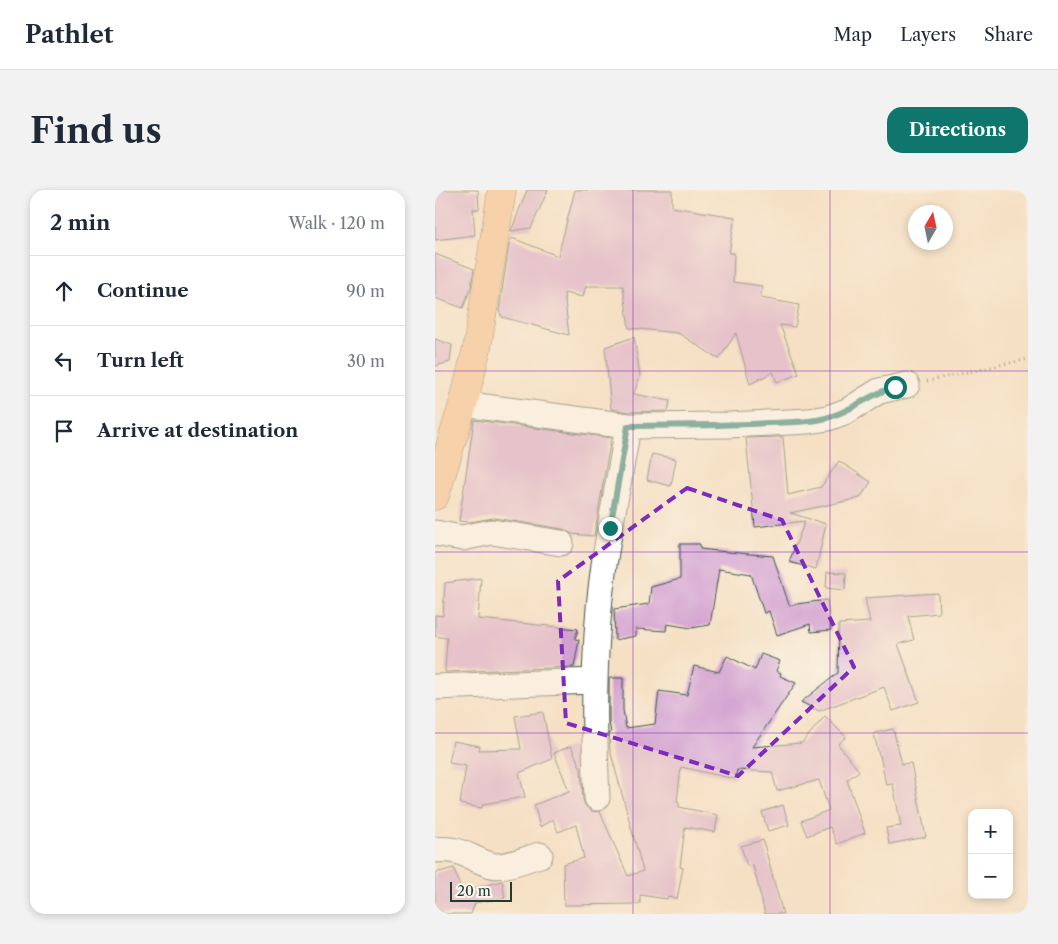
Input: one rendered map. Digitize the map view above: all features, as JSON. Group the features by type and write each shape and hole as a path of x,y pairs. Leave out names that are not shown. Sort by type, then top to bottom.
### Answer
{"main road":[{"path":"435,496 463,404 477,348 502,190"}],"street":[{"path":"463,404 628,426 728,425 809,421 828,418 847,411 879,391 907,384"},
{"path":"597,798 594,742 594,681 604,566 628,426"},
{"path":"435,533 462,538 482,532 492,532 561,543"},
{"path":"435,687 594,681"},
{"path":"435,850 454,850 491,865 499,866 540,855"}],"path":[{"path":"907,384 1028,359"}],"highlighted area":[{"path":"687,488 782,520 854,667 738,776 566,723 558,581"}],"building":[{"path":"435,190 478,190 479,209 473,209 475,235 435,240"},
{"path":"527,190 548,190 531,228 511,231"},
{"path":"575,190 672,190 672,207 735,217 729,253 734,253 733,282 762,286 761,298 799,305 795,327 780,325 799,374 777,382 773,372 750,384 736,333 719,359 678,333 629,328 623,286 586,286 583,297 564,293 569,335 502,317 499,311 509,245 512,238 558,256"},
{"path":"435,254 474,269 471,287 463,308 435,298"},
{"path":"634,337 640,376 634,394 670,401 668,411 629,412 611,409 605,347"},
{"path":"435,339 452,345 450,362 435,366"},
{"path":"474,420 611,438 594,536 572,534 563,529 494,518 469,522 459,521"},
{"path":"783,437 788,495 821,487 839,461 871,482 860,498 790,513 826,524 816,569 789,562 805,521 755,527 746,438"},
{"path":"652,454 676,459 671,486 647,480"},
{"path":"680,544 700,544 700,549 773,556 789,605 827,600 831,630 811,632 810,624 777,635 769,611 764,613 751,574 719,569 710,625 691,628 667,624 666,631 636,629 636,636 615,640 614,609 649,604 651,587 680,579"},
{"path":"827,572 846,573 845,590 826,588"},
{"path":"481,578 478,619 578,629 575,639 579,640 574,667 445,672 447,638 435,636 435,615 443,616 445,583"},
{"path":"938,593 939,613 908,616 914,640 898,644 919,702 893,711 884,687 819,711 801,702 838,673 839,624 870,622 865,598"},
{"path":"761,654 780,661 776,671 781,673 780,676 796,683 752,747 802,743 825,716 846,737 838,744 859,771 847,780 865,833 837,844 830,827 807,836 801,821 829,810 819,780 777,791 772,772 737,770 735,779 681,767 677,802 679,802 679,807 718,815 715,832 685,827 680,867 683,868 677,899 640,895 640,904 564,905 563,864 584,858 576,825 558,832 553,819 540,827 534,805 569,791 554,753 571,746 581,769 585,805 591,811 600,812 628,876 643,871 610,750 609,678 623,678 623,710 626,728 655,724 659,691 687,695 694,666 719,672 727,656 755,670"},
{"path":"543,712 552,759 519,773 525,797 483,804 482,808 460,804 466,766 449,763 453,741 480,746 479,750 521,749 515,716"},
{"path":"893,729 902,764 911,763 926,837 889,844 886,828 901,826 893,784 886,785 874,733"},
{"path":"783,805 789,825 768,831 762,812"},
{"path":"763,840 783,914 765,914 753,865 747,866 741,846"},
{"path":"454,868 462,892 502,881 505,898 475,903 471,914 435,914 435,873"}],"route":[{"path":"610,528 628,426 728,425 809,421 828,418 847,411 879,391 895,387"}]}
